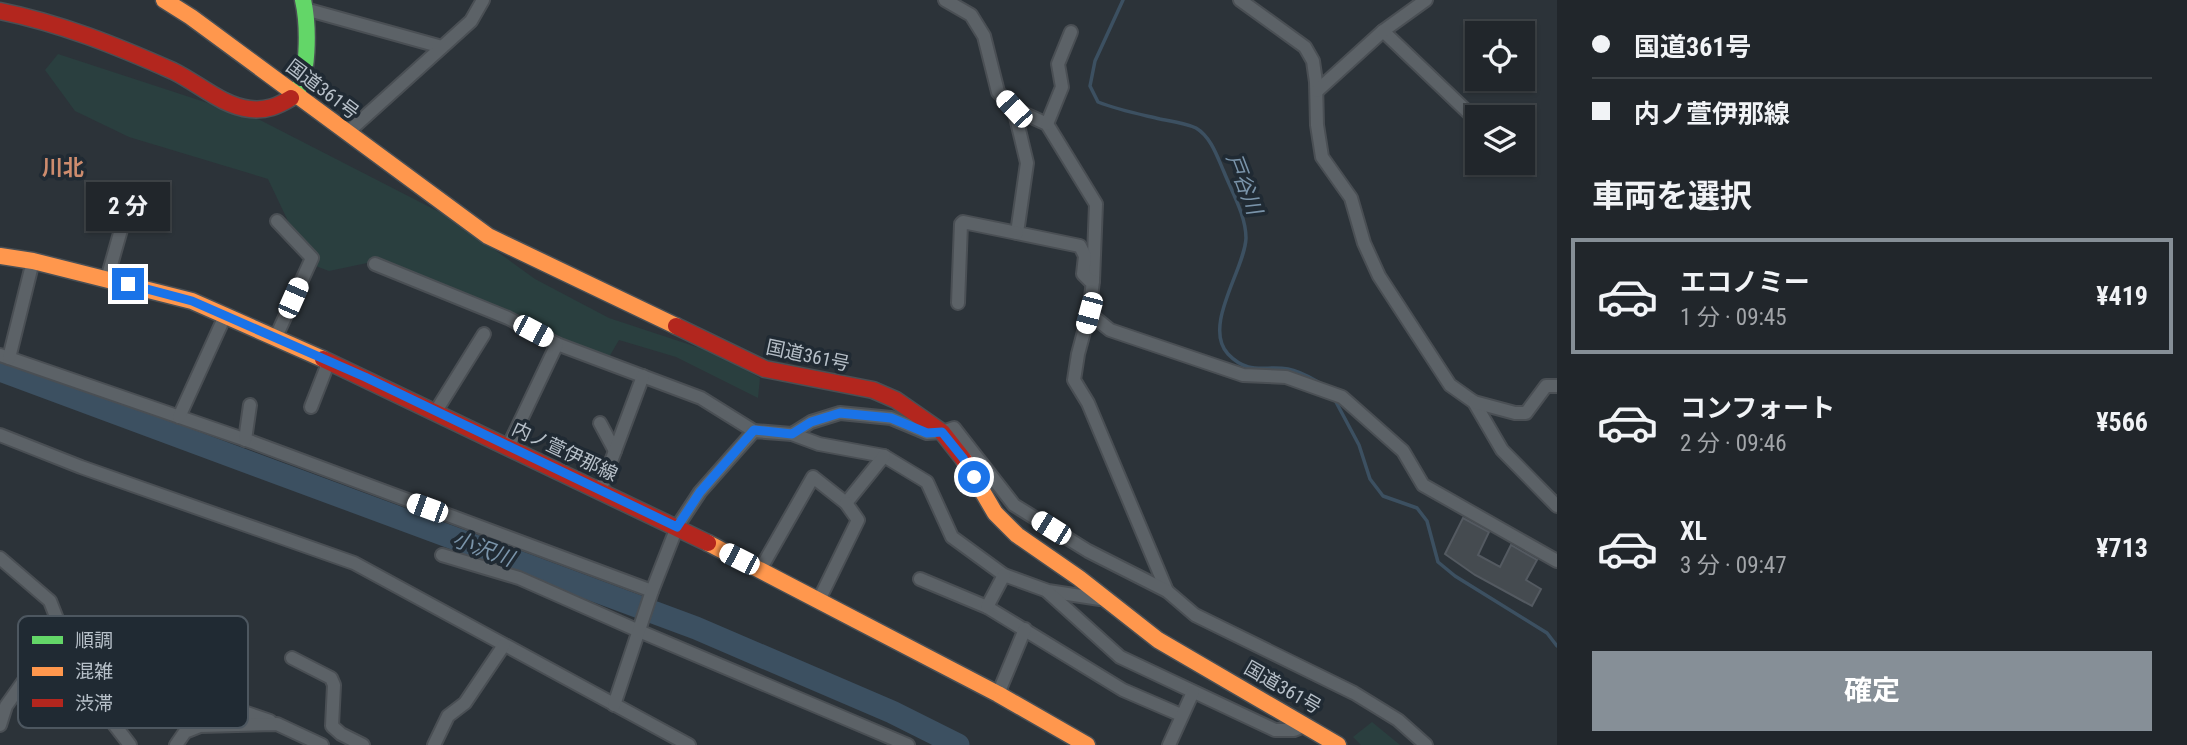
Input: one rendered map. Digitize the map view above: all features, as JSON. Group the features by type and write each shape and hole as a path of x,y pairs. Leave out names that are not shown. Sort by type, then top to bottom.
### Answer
{"main road":[{"name":"国道361号","path":"163,0 201,24 488,236 765,369 873,390 896,400 942,432 963,458 995,513 1017,534 1158,640 1338,745"},
{"path":"0,11 44,20 78,33 174,72 230,103 250,109 273,108 295,96 303,78 306,57 304,4"},
{"name":"内ノ萱伊那線","path":"0,256 33,261 192,301 329,362 677,527 998,694 1087,745"}],"street":[{"path":"346,133 471,21 483,0"},
{"path":"945,0 971,15 984,36 998,92 1014,109 1047,124 1096,205 1089,313 1074,380 1088,403 1167,591"},
{"path":"1240,0 1305,47 1313,61 1322,157 1351,198 1364,243 1379,276 1450,385 1474,402 1515,413 1526,413 1546,386 1557,386"},
{"path":"1317,91 1383,31 1426,0"},
{"path":"304,4 442,47"},
{"path":"1383,31 1465,109"},
{"path":"1047,124 1062,87 1058,64 1070,32"},
{"path":"1014,109 1027,163 1017,233"},
{"path":"107,279 124,219"},
{"path":"275,339 312,258 276,221"},
{"path":"958,303 963,222 1080,246 1085,256 1083,274 1093,281"},
{"path":"33,261 4,356 245,440 651,593"},
{"path":"376,264 509,318 557,344 701,398 754,430 792,434 819,443 884,456 926,482 952,537 1004,575 1048,591 1094,600 1104,598"},
{"path":"1089,313 1110,330 1243,375 1286,377 1342,397 1403,451 1423,485 1557,561"},
{"path":"179,417 225,316"},
{"path":"436,411 484,334"},
{"path":"508,447 557,344"},
{"path":"311,407 329,362"},
{"path":"600,491 643,376"},
{"path":"1474,402 1502,450 1557,506"},
{"path":"245,440 250,405"},
{"path":"792,434 811,422 840,413 891,418 927,433 954,428 1014,505 1088,551 1167,591 1195,615 1354,693 1398,720 1426,745"},
{"path":"600,423 615,451"},
{"path":"614,705 651,593 677,527 700,492 754,430"},
{"path":"0,435 81,467 354,563 614,705 674,741 689,745"},
{"path":"846,503 884,456"},
{"path":"760,570 813,477 846,503 858,520 819,600"},
{"path":"443,555 519,578 908,745"},
{"path":"0,558 50,601 56,616"},
{"path":"987,607 1004,575"},
{"path":"920,579 987,607 1123,690 1181,715"},
{"path":"1048,591 1120,657 1275,730 1294,730 1307,725"},
{"path":"998,694 1025,629"},
{"path":"434,745 448,716 466,702 504,645"},
{"path":"292,658 331,678 334,685 332,726 341,734 363,745"},
{"path":"0,725 6,706 18,689"},
{"path":"1169,745 1193,692"},
{"path":"248,713 321,745"},
{"path":"248,725 277,724"},
{"path":"117,728 130,745"},
{"path":"176,745 185,732 195,728"}],"green space":[{"path":"58,54 260,120 451,218 535,279 609,318 721,355 760,378 758,398 676,357 619,340 609,357 587,356 493,305 367,263 329,271 308,263 268,179 129,137 75,111 45,70"},
{"path":"1372,722 1400,745 1361,745 1353,737"}],"building":[{"path":"1463,518 1489,532 1478,555 1500,567 1511,545 1537,560 1526,580 1541,589 1532,606 1475,575 1445,554"}],"waterway":[{"name":"戸谷川","path":"1123,0 1095,61 1090,86 1098,102 1192,126 1206,136 1213,147 1241,213 1246,238 1222,313 1221,342 1228,354 1243,365 1292,370 1322,384"},
{"name":"小沢川","path":"0,370 696,628 892,712 958,745"},
{"name":"戸谷川","path":"1336,402 1359,445 1370,479 1383,496 1417,508 1427,521 1438,562 1455,576 1547,633 1557,646"}],"traffic: fast":[{"path":"291,98 302,80 305,67 307,37 303,0"}],"traffic: slow":[{"path":"164,0 191,17 488,236 676,326"},
{"path":"0,256 33,261 192,301 323,359"},
{"path":"964,460 995,513 1017,535 1079,578 1158,640 1338,745"},
{"path":"708,543 998,694 1087,745"}],"traffic: jam":[{"path":"0,11 44,22 109,44 173,71 220,99 240,107 267,109 291,98"},
{"path":"676,326 765,369 873,390 896,400 942,432 964,460"},
{"path":"323,359 708,543"}],"district":[{"name":"川北","path":"63,168"}],"route":[{"path":"128,284 192,301 214,310 365,377 677,527 700,492 722,470 754,430 792,434 811,422 840,413 891,418 927,433 942,432 974,477"}]}
